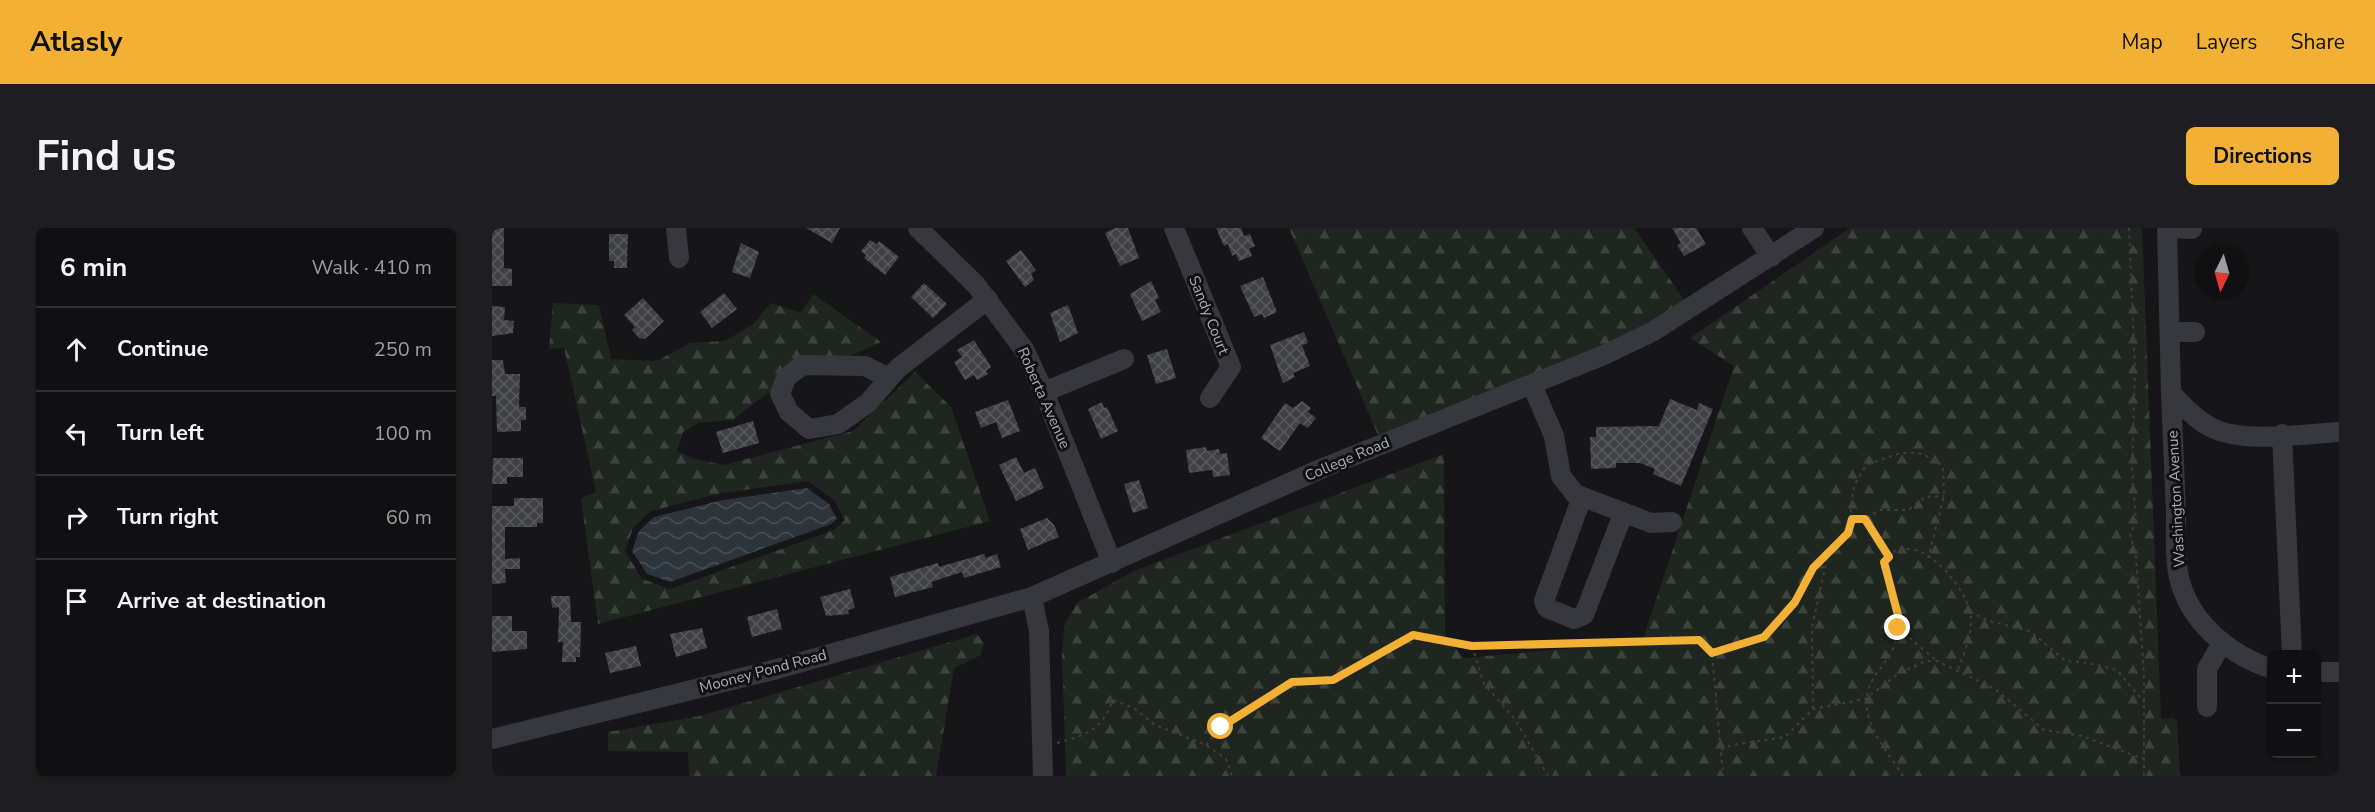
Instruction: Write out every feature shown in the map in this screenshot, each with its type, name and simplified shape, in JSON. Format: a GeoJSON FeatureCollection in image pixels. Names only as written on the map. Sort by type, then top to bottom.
{"type":"FeatureCollection","features":[{"type":"Feature","properties":{"kind":"street"},"geometry":{"type":"LineString","coordinates":[[676,228],[679,258]]}},
{"type":"Feature","properties":{"kind":"street","name":"Roberta Avenue"},"geometry":{"type":"LineString","coordinates":[[918,228],[976,285],[1025,351],[1044,392],[1112,563]]}},
{"type":"Feature","properties":{"kind":"street","name":"Sandy Court"},"geometry":{"type":"LineString","coordinates":[[1174,228],[1230,367],[1210,398]]}},
{"type":"Feature","properties":{"kind":"street"},"geometry":{"type":"LineString","coordinates":[[1752,228],[1772,257]]}},
{"type":"Feature","properties":{"kind":"street","name":"College Road"},"geometry":{"type":"LineString","coordinates":[[1032,597],[1323,468],[1532,385],[1652,332],[1814,228]]}},
{"type":"Feature","properties":{"kind":"street"},"geometry":{"type":"LineString","coordinates":[[2167,228],[2192,229]]}},
{"type":"Feature","properties":{"kind":"street","name":"Washington Avenue"},"geometry":{"type":"LineString","coordinates":[[2167,228],[2177,556],[2181,585],[2206,627],[2222,643],[2238,654],[2267,667]]}},
{"type":"Feature","properties":{"kind":"street"},"geometry":{"type":"LineString","coordinates":[[889,378],[865,366],[802,365],[786,378],[780,394],[789,412],[809,429],[838,424],[868,403],[897,369],[988,299]]}},
{"type":"Feature","properties":{"kind":"street"},"geometry":{"type":"LineString","coordinates":[[2169,332],[2195,332]]}},
{"type":"Feature","properties":{"kind":"street"},"geometry":{"type":"LineString","coordinates":[[1044,392],[1124,360]]}},
{"type":"Feature","properties":{"kind":"street"},"geometry":{"type":"LineString","coordinates":[[1532,385],[1554,436],[1561,476],[1575,494],[1651,523],[1672,522]]}},
{"type":"Feature","properties":{"kind":"street","name":"Washington Avenue"},"geometry":{"type":"LineString","coordinates":[[2171,393],[2193,416],[2212,428],[2240,436],[2339,432]]}},
{"type":"Feature","properties":{"kind":"street"},"geometry":{"type":"LineString","coordinates":[[2282,434],[2292,650]]}},
{"type":"Feature","properties":{"kind":"street"},"geometry":{"type":"LineString","coordinates":[[1582,497],[1544,601],[1547,608],[1556,612],[1574,619],[1584,615],[1623,513]]}},
{"type":"Feature","properties":{"kind":"street"},"geometry":{"type":"LineString","coordinates":[[1032,597],[1039,631],[1043,776]]}},
{"type":"Feature","properties":{"kind":"street","name":"Mooney Pond Road"},"geometry":{"type":"LineString","coordinates":[[492,739],[773,670],[1032,597]]}},
{"type":"Feature","properties":{"kind":"street"},"geometry":{"type":"LineString","coordinates":[[2207,707],[2207,669],[2222,643]]}},
{"type":"Feature","properties":{"kind":"street"},"geometry":{"type":"LineString","coordinates":[[2321,672],[2339,672]]}},
{"type":"Feature","properties":{"kind":"path"},"geometry":{"type":"LineString","coordinates":[[2130,228],[2135,370],[2132,467],[2136,522],[2130,534],[2136,557],[2144,702],[2144,776]]}},
{"type":"Feature","properties":{"kind":"path"},"geometry":{"type":"LineString","coordinates":[[1712,653],[1764,637],[1795,602],[1813,568],[1848,533],[1852,519],[1854,486],[1866,465],[1902,453],[1925,453],[1943,466],[1944,496],[1928,558]]}},
{"type":"Feature","properties":{"kind":"path"},"geometry":{"type":"LineString","coordinates":[[1852,519],[1865,519],[1880,510],[1908,510],[1925,497],[1944,496]]}},
{"type":"Feature","properties":{"kind":"path"},"geometry":{"type":"LineString","coordinates":[[1865,519],[1889,557]]}},
{"type":"Feature","properties":{"kind":"path"},"geometry":{"type":"LineString","coordinates":[[1904,776],[1870,725],[1865,699],[1872,679],[1894,652],[1899,619],[1884,562],[1898,548],[1921,552],[1948,573],[1968,603],[1971,621],[1965,651],[1958,670]]}},
{"type":"Feature","properties":{"kind":"path"},"geometry":{"type":"LineString","coordinates":[[1813,709],[1812,627],[1828,554]]}},
{"type":"Feature","properties":{"kind":"path"},"geometry":{"type":"LineString","coordinates":[[1969,612],[1989,621],[2030,631],[2066,661],[2089,663],[2117,670],[2144,702]]}},
{"type":"Feature","properties":{"kind":"path"},"geometry":{"type":"LineString","coordinates":[[1898,628],[1937,661],[1995,689],[2044,730],[2082,736],[2144,759]]}},
{"type":"Feature","properties":{"kind":"path"},"geometry":{"type":"LineString","coordinates":[[1206,745],[1221,727],[1292,682],[1333,680],[1413,635],[1472,646],[1699,640],[1712,653],[1723,776]]}},
{"type":"Feature","properties":{"kind":"path"},"geometry":{"type":"LineString","coordinates":[[1472,646],[1484,684],[1515,719],[1548,776]]}},
{"type":"Feature","properties":{"kind":"path"},"geometry":{"type":"LineString","coordinates":[[1721,750],[1731,745],[1785,737],[1813,709],[1865,699],[1898,674],[1926,661],[1937,661]]}},
{"type":"Feature","properties":{"kind":"path"},"geometry":{"type":"LineString","coordinates":[[1042,747],[1087,734],[1107,716],[1113,700],[1134,708],[1155,725],[1206,745],[1226,759],[1232,776]]}},
{"type":"Feature","properties":{"kind":"green space"},"geometry":{"type":"Polygon","coordinates":[[[1289,228],[1634,228],[1685,301],[1630,334],[1551,368],[1378,435],[1289,228]]]}},
{"type":"Feature","properties":{"kind":"green space"},"geometry":{"type":"Polygon","coordinates":[[[1850,228],[2142,228],[2161,719],[2173,718],[2177,721],[2180,776],[1066,776],[1062,652],[1065,624],[1077,603],[1134,571],[1444,454],[1445,635],[1464,658],[1642,642],[1734,366],[1690,338],[1850,228]]]}},
{"type":"Feature","properties":{"kind":"green space"},"geometry":{"type":"Polygon","coordinates":[[[813,294],[881,342],[766,394],[733,420],[698,423],[683,432],[677,451],[694,459],[724,465],[853,431],[915,372],[951,407],[990,521],[598,624],[581,498],[596,492],[564,348],[549,349],[553,303],[599,305],[611,359],[657,361],[690,343],[725,341],[753,324],[771,303],[801,313],[813,294]],[[808,481],[722,493],[651,511],[633,528],[625,551],[642,579],[670,589],[834,530],[845,520],[834,500],[808,481]]]}},
{"type":"Feature","properties":{"kind":"green space"},"geometry":{"type":"Polygon","coordinates":[[[977,634],[984,643],[981,655],[954,668],[936,776],[689,776],[688,752],[608,751],[608,732],[700,716],[977,634]]]}},
{"type":"Feature","properties":{"kind":"water"},"geometry":{"type":"Polygon","coordinates":[[[807,488],[829,504],[837,519],[831,524],[670,582],[647,574],[632,551],[639,531],[654,517],[723,500],[807,488]]]}},
{"type":"Feature","properties":{"kind":"building"},"geometry":{"type":"Polygon","coordinates":[[[492,228],[504,228],[504,268],[512,269],[512,286],[492,286],[492,228]]]}},
{"type":"Feature","properties":{"kind":"building"},"geometry":{"type":"Polygon","coordinates":[[[806,228],[840,228],[832,243],[806,228]]]}},
{"type":"Feature","properties":{"kind":"building"},"geometry":{"type":"Polygon","coordinates":[[[1115,228],[1128,228],[1139,258],[1120,266],[1105,233],[1115,228]]]}},
{"type":"Feature","properties":{"kind":"building"},"geometry":{"type":"Polygon","coordinates":[[[1216,228],[1241,228],[1244,236],[1250,234],[1255,246],[1249,249],[1252,256],[1239,261],[1236,254],[1232,256],[1228,244],[1224,246],[1216,228]]]}},
{"type":"Feature","properties":{"kind":"building"},"geometry":{"type":"Polygon","coordinates":[[[1672,228],[1696,228],[1706,244],[1684,256],[1677,245],[1681,243],[1672,228]]]}},
{"type":"Feature","properties":{"kind":"building"},"geometry":{"type":"Polygon","coordinates":[[[609,234],[628,234],[627,268],[614,268],[614,261],[609,261],[609,234]]]}},
{"type":"Feature","properties":{"kind":"building"},"geometry":{"type":"Polygon","coordinates":[[[870,240],[877,244],[879,241],[899,257],[885,275],[864,258],[866,255],[861,251],[870,240]]]}},
{"type":"Feature","properties":{"kind":"building"},"geometry":{"type":"Polygon","coordinates":[[[741,243],[759,252],[750,278],[732,272],[741,243]]]}},
{"type":"Feature","properties":{"kind":"building"},"geometry":{"type":"Polygon","coordinates":[[[1021,250],[1036,270],[1031,274],[1034,280],[1025,287],[1006,261],[1021,250]]]}},
{"type":"Feature","properties":{"kind":"building"},"geometry":{"type":"Polygon","coordinates":[[[1263,277],[1277,312],[1264,318],[1262,314],[1254,317],[1240,286],[1263,277]]]}},
{"type":"Feature","properties":{"kind":"building"},"geometry":{"type":"Polygon","coordinates":[[[1151,281],[1159,298],[1155,300],[1161,312],[1142,321],[1130,294],[1151,281]]]}},
{"type":"Feature","properties":{"kind":"building"},"geometry":{"type":"Polygon","coordinates":[[[924,283],[947,304],[933,318],[911,297],[924,283]]]}},
{"type":"Feature","properties":{"kind":"building"},"geometry":{"type":"Polygon","coordinates":[[[724,293],[737,309],[712,328],[700,312],[724,293]]]}},
{"type":"Feature","properties":{"kind":"building"},"geometry":{"type":"Polygon","coordinates":[[[643,298],[664,321],[645,339],[639,338],[632,330],[635,327],[624,315],[643,298]]]}},
{"type":"Feature","properties":{"kind":"building"},"geometry":{"type":"Polygon","coordinates":[[[1068,305],[1078,333],[1060,342],[1050,313],[1068,305]]]}},
{"type":"Feature","properties":{"kind":"building"},"geometry":{"type":"Polygon","coordinates":[[[492,306],[505,307],[504,320],[514,321],[513,333],[492,336],[492,306]]]}},
{"type":"Feature","properties":{"kind":"building"},"geometry":{"type":"Polygon","coordinates":[[[1304,332],[1308,343],[1302,345],[1310,366],[1293,373],[1295,377],[1283,383],[1270,345],[1304,332]]]}},
{"type":"Feature","properties":{"kind":"building"},"geometry":{"type":"Polygon","coordinates":[[[974,340],[991,367],[986,371],[988,374],[977,380],[974,375],[965,380],[954,362],[962,357],[957,350],[974,340]]]}},
{"type":"Feature","properties":{"kind":"building"},"geometry":{"type":"Polygon","coordinates":[[[1167,349],[1176,378],[1156,384],[1147,355],[1167,349]]]}},
{"type":"Feature","properties":{"kind":"building"},"geometry":{"type":"Polygon","coordinates":[[[492,360],[503,360],[505,374],[520,374],[519,407],[526,407],[526,420],[521,420],[521,431],[497,432],[496,396],[492,396],[492,360]]]}},
{"type":"Feature","properties":{"kind":"building"},"geometry":{"type":"Polygon","coordinates":[[[1670,399],[1697,410],[1699,403],[1713,409],[1681,486],[1653,474],[1655,469],[1640,463],[1616,463],[1616,468],[1591,469],[1590,437],[1596,437],[1596,427],[1659,426],[1670,399]]]}},
{"type":"Feature","properties":{"kind":"building"},"geometry":{"type":"Polygon","coordinates":[[[1008,400],[1020,431],[1002,438],[996,422],[981,428],[975,412],[1008,400]]]}},
{"type":"Feature","properties":{"kind":"building"},"geometry":{"type":"Polygon","coordinates":[[[1302,401],[1311,408],[1308,412],[1316,418],[1308,428],[1300,423],[1280,451],[1261,438],[1285,403],[1293,408],[1302,401]]]}},
{"type":"Feature","properties":{"kind":"building"},"geometry":{"type":"Polygon","coordinates":[[[1102,402],[1104,408],[1107,407],[1118,431],[1101,439],[1088,409],[1102,402]]]}},
{"type":"Feature","properties":{"kind":"building"},"geometry":{"type":"Polygon","coordinates":[[[753,421],[759,443],[723,453],[716,432],[753,421]]]}},
{"type":"Feature","properties":{"kind":"building"},"geometry":{"type":"Polygon","coordinates":[[[1206,447],[1207,451],[1219,449],[1220,454],[1227,453],[1230,475],[1213,477],[1212,470],[1189,473],[1186,450],[1206,447]]]}},
{"type":"Feature","properties":{"kind":"building"},"geometry":{"type":"Polygon","coordinates":[[[1016,457],[1024,473],[1035,468],[1044,488],[1016,501],[999,465],[1016,457]]]}},
{"type":"Feature","properties":{"kind":"building"},"geometry":{"type":"Polygon","coordinates":[[[493,458],[523,458],[523,477],[507,477],[507,484],[492,484],[493,458]]]}},
{"type":"Feature","properties":{"kind":"building"},"geometry":{"type":"Polygon","coordinates":[[[1139,480],[1148,508],[1133,513],[1124,484],[1139,480]]]}},
{"type":"Feature","properties":{"kind":"building"},"geometry":{"type":"Polygon","coordinates":[[[514,498],[543,498],[543,523],[537,523],[537,527],[505,527],[505,559],[520,558],[520,569],[505,569],[506,583],[492,584],[492,506],[514,506],[514,498]]]}},
{"type":"Feature","properties":{"kind":"building"},"geometry":{"type":"Polygon","coordinates":[[[1047,518],[1054,525],[1059,537],[1028,550],[1020,529],[1047,518]]]}},
{"type":"Feature","properties":{"kind":"building"},"geometry":{"type":"Polygon","coordinates":[[[984,554],[986,558],[997,554],[1001,567],[964,578],[962,572],[931,582],[933,587],[895,597],[890,577],[938,563],[939,567],[984,554]]]}},
{"type":"Feature","properties":{"kind":"building"},"geometry":{"type":"Polygon","coordinates":[[[850,589],[855,608],[848,610],[849,614],[826,616],[820,597],[850,589]]]}},
{"type":"Feature","properties":{"kind":"building"},"geometry":{"type":"Polygon","coordinates":[[[551,596],[570,596],[571,622],[581,622],[580,657],[576,657],[576,662],[562,662],[563,642],[558,642],[559,607],[552,608],[551,596]]]}},
{"type":"Feature","properties":{"kind":"building"},"geometry":{"type":"Polygon","coordinates":[[[777,609],[782,629],[752,637],[747,617],[777,609]]]}},
{"type":"Feature","properties":{"kind":"building"},"geometry":{"type":"Polygon","coordinates":[[[492,616],[512,616],[512,631],[527,631],[527,649],[492,652],[492,616]]]}},
{"type":"Feature","properties":{"kind":"building"},"geometry":{"type":"Polygon","coordinates":[[[702,628],[707,648],[676,657],[670,634],[702,628]]]}},
{"type":"Feature","properties":{"kind":"building"},"geometry":{"type":"Polygon","coordinates":[[[636,646],[641,666],[610,673],[605,653],[636,646]]]}},
{"type":"Feature","properties":{"kind":"route"},"geometry":{"type":"LineString","coordinates":[[1221,727],[1292,682],[1333,680],[1413,635],[1472,646],[1699,640],[1712,653],[1764,637],[1795,602],[1813,568],[1848,533],[1852,519],[1865,519],[1889,557],[1884,562],[1899,619],[1898,628]]}}]}
